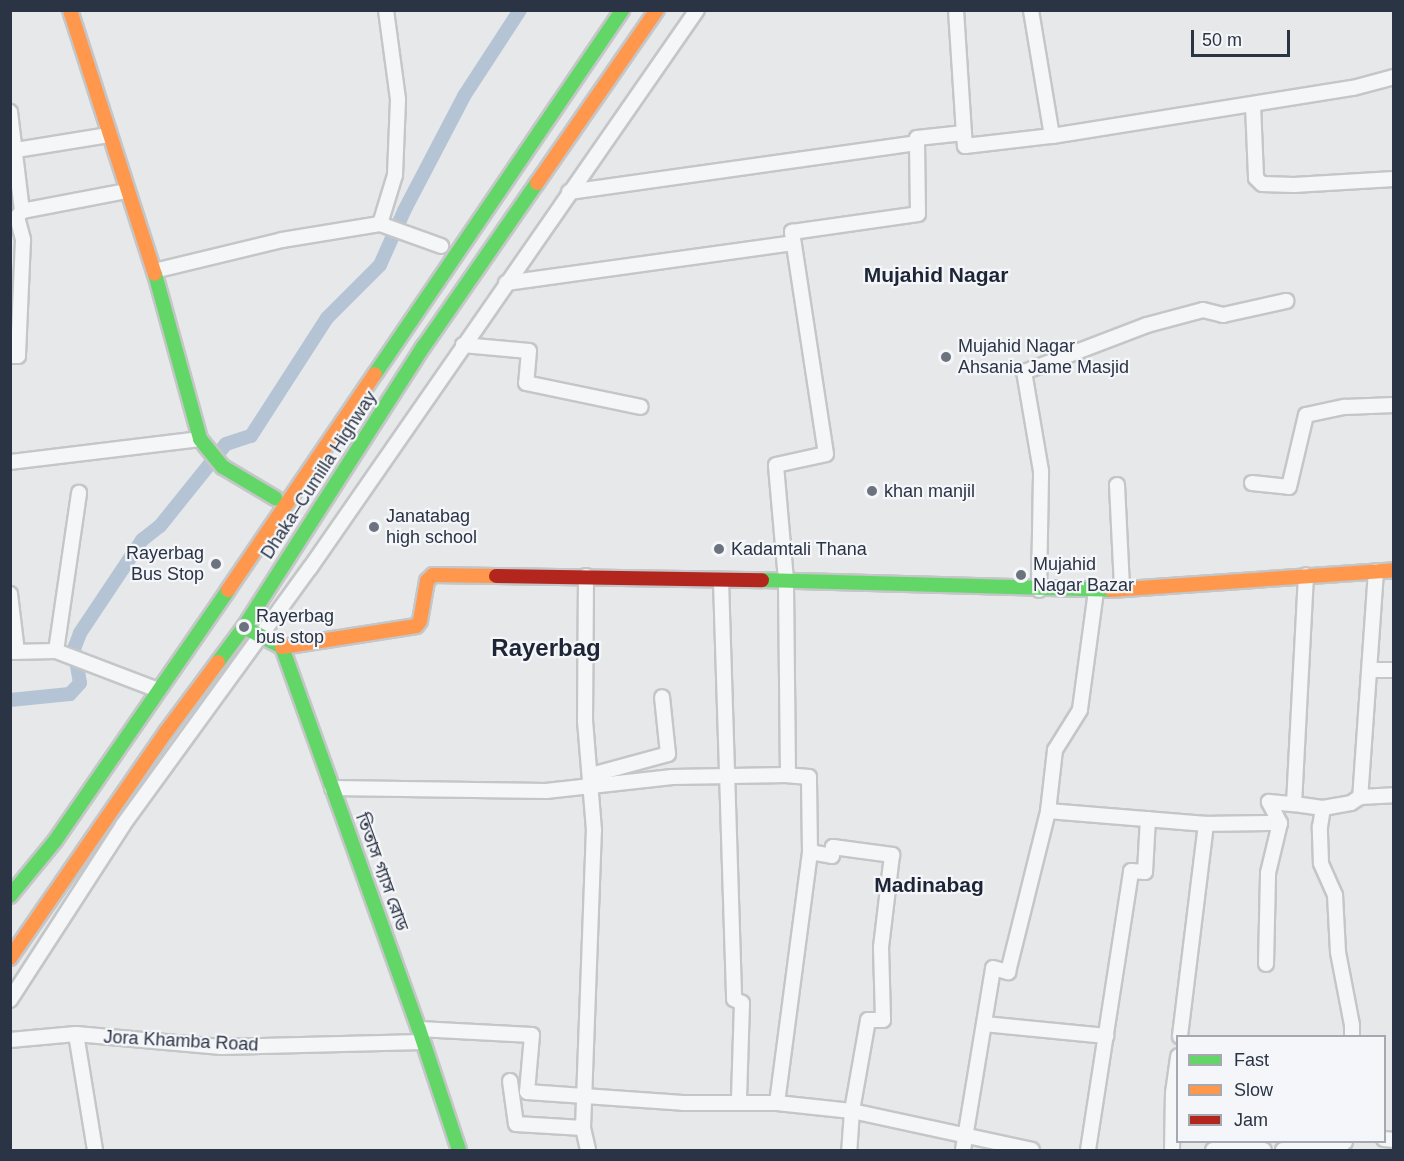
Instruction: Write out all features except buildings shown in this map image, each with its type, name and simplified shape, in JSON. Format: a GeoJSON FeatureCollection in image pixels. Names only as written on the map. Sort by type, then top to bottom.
{"type":"FeatureCollection","features":[{"type":"Feature","properties":{"kind":"main road"},"geometry":{"type":"LineString","coordinates":[[70,10],[154,271],[201,440],[223,467],[275,498]]}},
{"type":"Feature","properties":{"kind":"main road","name":"Dhaka–Cumilla Highway"},"geometry":{"type":"LineString","coordinates":[[10,896],[55,841],[158,690],[200,633],[622,10]]}},
{"type":"Feature","properties":{"kind":"main road","name":"Dhaka–Cumilla Highway"},"geometry":{"type":"LineString","coordinates":[[10,958],[166,732],[244,627],[424,346],[657,10]]}},
{"type":"Feature","properties":{"kind":"main road"},"geometry":{"type":"LineString","coordinates":[[158,690],[202,609],[336,406]]}},
{"type":"Feature","properties":{"kind":"main road"},"geometry":{"type":"LineString","coordinates":[[244,627],[282,647],[416,626],[420,621],[428,581],[433,574],[722,581],[786,580],[1096,591],[1394,570]]}},
{"type":"Feature","properties":{"kind":"main road","name":"তিতাস গ্যাস রোড"},"geometry":{"type":"LineString","coordinates":[[282,647],[421,1036],[459,1150]]}},
{"type":"Feature","properties":{"kind":"street"},"geometry":{"type":"LineString","coordinates":[[380,224],[395,175],[397,110],[386,10]]}},
{"type":"Feature","properties":{"kind":"street"},"geometry":{"type":"LineString","coordinates":[[10,1000],[123,825],[260,637],[697,10]]}},
{"type":"Feature","properties":{"kind":"street"},"geometry":{"type":"LineString","coordinates":[[956,10],[965,146],[1052,136],[1253,105],[1353,88],[1394,77]]}},
{"type":"Feature","properties":{"kind":"street"},"geometry":{"type":"LineString","coordinates":[[1031,10],[1052,136]]}},
{"type":"Feature","properties":{"kind":"street"},"geometry":{"type":"LineString","coordinates":[[1253,105],[1256,178],[1262,184],[1294,185],[1394,179]]}},
{"type":"Feature","properties":{"kind":"street"},"geometry":{"type":"LineString","coordinates":[[10,112],[22,211]]}},
{"type":"Feature","properties":{"kind":"street"},"geometry":{"type":"LineString","coordinates":[[788,775],[786,580],[776,465],[826,454],[792,232],[918,214],[917,138],[964,133]]}},
{"type":"Feature","properties":{"kind":"street"},"geometry":{"type":"LineString","coordinates":[[13,151],[109,135]]}},
{"type":"Feature","properties":{"kind":"street"},"geometry":{"type":"LineString","coordinates":[[569,192],[917,143]]}},
{"type":"Feature","properties":{"kind":"street"},"geometry":{"type":"LineString","coordinates":[[10,356],[18,356],[23,240],[17,217],[22,211],[128,191]]}},
{"type":"Feature","properties":{"kind":"street"},"geometry":{"type":"LineString","coordinates":[[154,271],[282,240],[380,224],[441,246]]}},
{"type":"Feature","properties":{"kind":"street"},"geometry":{"type":"LineString","coordinates":[[506,283],[793,243]]}},
{"type":"Feature","properties":{"kind":"street"},"geometry":{"type":"LineString","coordinates":[[1039,590],[1041,471],[1024,372],[1147,324],[1203,310],[1223,315],[1287,302]]}},
{"type":"Feature","properties":{"kind":"street"},"geometry":{"type":"LineString","coordinates":[[463,345],[529,351],[526,382],[640,406]]}},
{"type":"Feature","properties":{"kind":"street"},"geometry":{"type":"LineString","coordinates":[[1252,483],[1289,487],[1306,415],[1345,407],[1394,405]]}},
{"type":"Feature","properties":{"kind":"street"},"geometry":{"type":"LineString","coordinates":[[10,462],[201,440]]}},
{"type":"Feature","properties":{"kind":"street"},"geometry":{"type":"LineString","coordinates":[[1117,484],[1122,588]]}},
{"type":"Feature","properties":{"kind":"street"},"geometry":{"type":"LineString","coordinates":[[56,651],[79,493]]}},
{"type":"Feature","properties":{"kind":"street"},"geometry":{"type":"LineString","coordinates":[[1360,796],[1371,670],[1376,571]]}},
{"type":"Feature","properties":{"kind":"street"},"geometry":{"type":"LineString","coordinates":[[1294,804],[1306,575]]}},
{"type":"Feature","properties":{"kind":"street"},"geometry":{"type":"LineString","coordinates":[[586,576],[585,721],[592,780],[594,830],[583,1095],[583,1128],[588,1150]]}},
{"type":"Feature","properties":{"kind":"street"},"geometry":{"type":"LineString","coordinates":[[722,581],[734,999],[742,1003],[739,1101]]}},
{"type":"Feature","properties":{"kind":"street"},"geometry":{"type":"LineString","coordinates":[[964,1144],[993,968],[1008,972],[1048,811],[1056,750],[1080,710],[1096,591]]}},
{"type":"Feature","properties":{"kind":"street"},"geometry":{"type":"LineString","coordinates":[[10,594],[14,652],[56,651],[158,690]]}},
{"type":"Feature","properties":{"kind":"street"},"geometry":{"type":"LineString","coordinates":[[1371,670],[1394,669]]}},
{"type":"Feature","properties":{"kind":"street"},"geometry":{"type":"LineString","coordinates":[[332,788],[546,791],[592,780],[668,754],[662,720],[662,697]]}},
{"type":"Feature","properties":{"kind":"street"},"geometry":{"type":"LineString","coordinates":[[592,780],[788,775],[808,777],[810,852],[777,1103]]}},
{"type":"Feature","properties":{"kind":"street"},"geometry":{"type":"LineString","coordinates":[[1266,964],[1268,873],[1280,824],[1269,802],[1323,808],[1352,803],[1360,796],[1394,795]]}},
{"type":"Feature","properties":{"kind":"street"},"geometry":{"type":"LineString","coordinates":[[1323,808],[1320,827],[1321,863],[1335,895],[1338,952],[1352,1035]]}},
{"type":"Feature","properties":{"kind":"street"},"geometry":{"type":"LineString","coordinates":[[1048,811],[1206,824],[1280,824]]}},
{"type":"Feature","properties":{"kind":"street"},"geometry":{"type":"LineString","coordinates":[[1088,1150],[1131,871],[1145,872],[1148,819]]}},
{"type":"Feature","properties":{"kind":"street"},"geometry":{"type":"LineString","coordinates":[[1180,1035],[1206,824]]}},
{"type":"Feature","properties":{"kind":"street"},"geometry":{"type":"LineString","coordinates":[[810,852],[832,856],[833,847],[892,855],[881,947],[882,1020],[868,1020],[852,1111],[849,1150]]}},
{"type":"Feature","properties":{"kind":"street"},"geometry":{"type":"LineString","coordinates":[[984,1024],[1106,1036]]}},
{"type":"Feature","properties":{"kind":"street"},"geometry":{"type":"LineString","coordinates":[[76,1035],[95,1150]]}},
{"type":"Feature","properties":{"kind":"street","name":"Jora Khamba Road"},"geometry":{"type":"LineString","coordinates":[[10,1040],[76,1035],[221,1047],[421,1036],[532,1035],[527,1092],[583,1095]]}},
{"type":"Feature","properties":{"kind":"street"},"geometry":{"type":"LineString","coordinates":[[1172,1150],[1173,1093],[1176,1071]]}},
{"type":"Feature","properties":{"kind":"street"},"geometry":{"type":"LineString","coordinates":[[510,1081],[516,1124],[583,1128]]}},
{"type":"Feature","properties":{"kind":"street"},"geometry":{"type":"LineString","coordinates":[[583,1095],[683,1102],[777,1103],[852,1111],[964,1144],[1032,1150]]}},
{"type":"Feature","properties":{"kind":"street"},"geometry":{"type":"LineString","coordinates":[[1283,1150],[1339,1144]]}},
{"type":"Feature","properties":{"kind":"street"},"geometry":{"type":"LineString","coordinates":[[1212,1150],[1235,1146],[1264,1150]]}},
{"type":"Feature","properties":{"kind":"waterway"},"geometry":{"type":"LineString","coordinates":[[10,700],[70,694],[80,683],[74,649],[80,633],[142,540],[160,526],[226,444],[251,436],[327,318],[380,265],[404,211],[464,96],[520,10]]}},
{"type":"Feature","properties":{"kind":"traffic: fast"},"geometry":{"type":"LineString","coordinates":[[375,374],[622,10]]}},
{"type":"Feature","properties":{"kind":"traffic: fast"},"geometry":{"type":"LineString","coordinates":[[218,662],[244,627],[424,346],[537,183]]}},
{"type":"Feature","properties":{"kind":"traffic: fast"},"geometry":{"type":"LineString","coordinates":[[155,274],[200,439],[223,467],[275,498]]}},
{"type":"Feature","properties":{"kind":"traffic: fast"},"geometry":{"type":"LineString","coordinates":[[762,580],[1111,590]]}},
{"type":"Feature","properties":{"kind":"traffic: fast"},"geometry":{"type":"LineString","coordinates":[[10,896],[55,841],[228,590]]}},
{"type":"Feature","properties":{"kind":"traffic: fast"},"geometry":{"type":"LineString","coordinates":[[244,627],[282,647],[419,1029],[459,1150]]}},
{"type":"Feature","properties":{"kind":"traffic: slow"},"geometry":{"type":"LineString","coordinates":[[70,10],[155,274]]}},
{"type":"Feature","properties":{"kind":"traffic: slow"},"geometry":{"type":"LineString","coordinates":[[537,183],[657,10]]}},
{"type":"Feature","properties":{"kind":"traffic: slow"},"geometry":{"type":"LineString","coordinates":[[228,590],[375,374]]}},
{"type":"Feature","properties":{"kind":"traffic: slow"},"geometry":{"type":"LineString","coordinates":[[1111,590],[1394,570]]}},
{"type":"Feature","properties":{"kind":"traffic: slow"},"geometry":{"type":"LineString","coordinates":[[282,647],[416,626],[420,621],[427,581],[433,575],[496,576]]}},
{"type":"Feature","properties":{"kind":"traffic: slow"},"geometry":{"type":"LineString","coordinates":[[10,958],[166,732],[218,662]]}},
{"type":"Feature","properties":{"kind":"traffic: jam"},"geometry":{"type":"LineString","coordinates":[[496,576],[762,580]]}},
{"type":"Feature","properties":{"kind":"place","name":"Mujahid Nagar Ahsania Jame Masjid"},"geometry":{"type":"Point","coordinates":[946,357]}},
{"type":"Feature","properties":{"kind":"place","name":"khan manjil"},"geometry":{"type":"Point","coordinates":[872,491]}},
{"type":"Feature","properties":{"kind":"place","name":"Janatabag high school"},"geometry":{"type":"Point","coordinates":[374,527]}},
{"type":"Feature","properties":{"kind":"place","name":"Kadamtali Thana"},"geometry":{"type":"Point","coordinates":[719,549]}},
{"type":"Feature","properties":{"kind":"place","name":"Rayerbag Bus Stop"},"geometry":{"type":"Point","coordinates":[216,564]}},
{"type":"Feature","properties":{"kind":"place","name":"Mujahid Nagar Bazar"},"geometry":{"type":"Point","coordinates":[1021,575]}},
{"type":"Feature","properties":{"kind":"place","name":"Rayerbag bus stop"},"geometry":{"type":"Point","coordinates":[244,627]}},
{"type":"Feature","properties":{"kind":"district","name":"Mujahid Nagar"},"geometry":{"type":"Point","coordinates":[936,275]}},
{"type":"Feature","properties":{"kind":"district","name":"Rayerbag"},"geometry":{"type":"Point","coordinates":[546,648]}},
{"type":"Feature","properties":{"kind":"district","name":"Madinabag"},"geometry":{"type":"Point","coordinates":[929,885]}}]}
